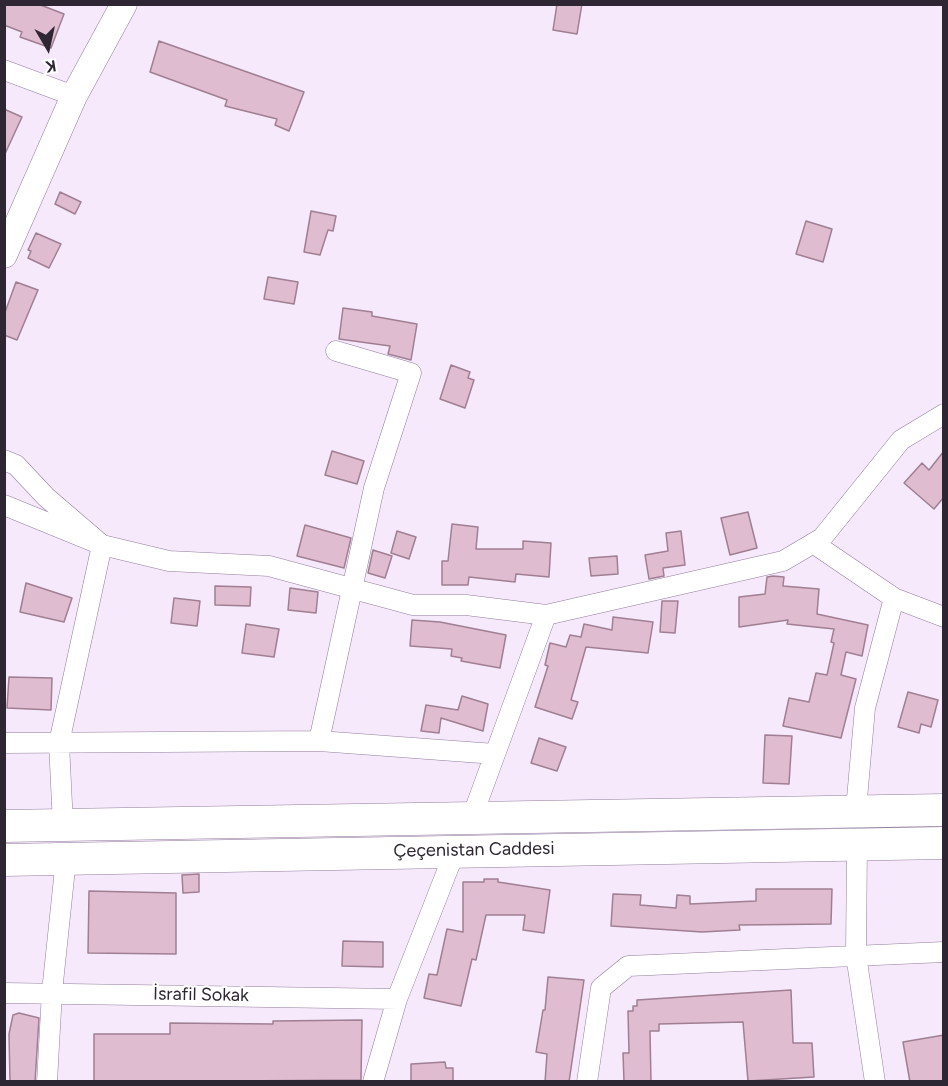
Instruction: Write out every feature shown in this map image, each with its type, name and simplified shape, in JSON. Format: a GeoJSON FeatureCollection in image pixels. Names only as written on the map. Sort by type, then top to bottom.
{"type":"FeatureCollection","features":[{"type":"Feature","properties":{"kind":"main road","name":"Çeçenistan Caddesi"},"geometry":{"type":"LineString","coordinates":[[4,826],[944,810]]}},
{"type":"Feature","properties":{"kind":"main road","name":"Çeçenistan Caddesi"},"geometry":{"type":"LineString","coordinates":[[4,860],[944,843]]}},
{"type":"Feature","properties":{"kind":"street"},"geometry":{"type":"LineString","coordinates":[[4,255],[74,96],[124,4]]}},
{"type":"Feature","properties":{"kind":"street"},"geometry":{"type":"LineString","coordinates":[[4,69],[74,96]]}},
{"type":"Feature","properties":{"kind":"street"},"geometry":{"type":"LineString","coordinates":[[320,741],[374,488],[411,373],[336,351]]}},
{"type":"Feature","properties":{"kind":"street"},"geometry":{"type":"LineString","coordinates":[[4,505],[102,545],[169,561],[269,566],[413,605],[466,605],[546,615],[783,561],[822,538],[901,440],[944,414]]}},
{"type":"Feature","properties":{"kind":"street"},"geometry":{"type":"LineString","coordinates":[[4,460],[16,465],[46,497],[102,545]]}},
{"type":"Feature","properties":{"kind":"street"},"geometry":{"type":"LineString","coordinates":[[813,543],[894,598],[944,617]]}},
{"type":"Feature","properties":{"kind":"street"},"geometry":{"type":"LineString","coordinates":[[63,825],[59,743],[102,545]]}},
{"type":"Feature","properties":{"kind":"street"},"geometry":{"type":"LineString","coordinates":[[856,810],[865,708],[894,598]]}},
{"type":"Feature","properties":{"kind":"street"},"geometry":{"type":"LineString","coordinates":[[472,817],[546,615]]}},
{"type":"Feature","properties":{"kind":"street"},"geometry":{"type":"LineString","coordinates":[[4,742],[320,741],[495,754]]}},
{"type":"Feature","properties":{"kind":"street"},"geometry":{"type":"LineString","coordinates":[[857,843],[856,955],[875,1082]]}},
{"type":"Feature","properties":{"kind":"street"},"geometry":{"type":"LineString","coordinates":[[373,1082],[397,999],[455,851]]}},
{"type":"Feature","properties":{"kind":"street"},"geometry":{"type":"LineString","coordinates":[[47,1082],[52,992],[66,860]]}},
{"type":"Feature","properties":{"kind":"street"},"geometry":{"type":"LineString","coordinates":[[587,1082],[601,988],[628,966],[944,952]]}},
{"type":"Feature","properties":{"kind":"street","name":"İsrafil Sokak"},"geometry":{"type":"LineString","coordinates":[[4,993],[397,999]]}},
{"type":"Feature","properties":{"kind":"building"},"geometry":{"type":"Polygon","coordinates":[[[4,4],[38,4],[64,14],[51,48],[20,37],[22,32],[4,25],[4,4]]]}},
{"type":"Feature","properties":{"kind":"building"},"geometry":{"type":"Polygon","coordinates":[[[557,4],[582,4],[577,34],[553,30],[557,4]]]}},
{"type":"Feature","properties":{"kind":"building"},"geometry":{"type":"Polygon","coordinates":[[[159,41],[304,92],[289,131],[275,125],[277,119],[225,106],[227,100],[150,72],[159,41]]]}},
{"type":"Feature","properties":{"kind":"building"},"geometry":{"type":"Polygon","coordinates":[[[4,109],[22,117],[4,156],[4,109]]]}},
{"type":"Feature","properties":{"kind":"building"},"geometry":{"type":"Polygon","coordinates":[[[60,192],[81,202],[75,214],[55,204],[60,192]]]}},
{"type":"Feature","properties":{"kind":"building"},"geometry":{"type":"Polygon","coordinates":[[[311,211],[336,216],[333,231],[328,230],[320,255],[304,252],[311,211]]]}},
{"type":"Feature","properties":{"kind":"building"},"geometry":{"type":"Polygon","coordinates":[[[806,221],[832,229],[823,262],[796,254],[806,221]]]}},
{"type":"Feature","properties":{"kind":"building"},"geometry":{"type":"Polygon","coordinates":[[[36,233],[61,244],[49,268],[28,258],[31,251],[28,250],[36,233]]]}},
{"type":"Feature","properties":{"kind":"building"},"geometry":{"type":"Polygon","coordinates":[[[268,277],[298,282],[294,304],[264,299],[268,277]]]}},
{"type":"Feature","properties":{"kind":"building"},"geometry":{"type":"Polygon","coordinates":[[[16,282],[38,290],[17,340],[4,335],[4,315],[16,282]]]}},
{"type":"Feature","properties":{"kind":"building"},"geometry":{"type":"Polygon","coordinates":[[[343,308],[372,312],[372,316],[417,324],[411,360],[388,354],[390,346],[339,339],[343,308]]]}},
{"type":"Feature","properties":{"kind":"building"},"geometry":{"type":"Polygon","coordinates":[[[451,365],[470,372],[468,378],[474,380],[465,408],[440,399],[451,365]]]}},
{"type":"Feature","properties":{"kind":"building"},"geometry":{"type":"Polygon","coordinates":[[[332,451],[364,461],[357,484],[325,475],[332,451]]]}},
{"type":"Feature","properties":{"kind":"building"},"geometry":{"type":"Polygon","coordinates":[[[944,451],[944,497],[934,509],[904,483],[922,463],[929,470],[944,451]]]}},
{"type":"Feature","properties":{"kind":"building"},"geometry":{"type":"Polygon","coordinates":[[[748,512],[757,548],[730,555],[721,518],[748,512]]]}},
{"type":"Feature","properties":{"kind":"building"},"geometry":{"type":"Polygon","coordinates":[[[452,524],[478,527],[476,549],[523,549],[523,541],[551,543],[549,577],[516,574],[515,582],[469,577],[468,585],[442,585],[442,561],[448,561],[452,524]]]}},
{"type":"Feature","properties":{"kind":"building"},"geometry":{"type":"Polygon","coordinates":[[[305,525],[351,538],[344,568],[297,556],[305,525]]]}},
{"type":"Feature","properties":{"kind":"building"},"geometry":{"type":"Polygon","coordinates":[[[397,531],[416,537],[409,559],[391,553],[397,531]]]}},
{"type":"Feature","properties":{"kind":"building"},"geometry":{"type":"Polygon","coordinates":[[[681,531],[685,565],[663,568],[664,576],[649,579],[645,555],[668,551],[666,533],[681,531]]]}},
{"type":"Feature","properties":{"kind":"building"},"geometry":{"type":"Polygon","coordinates":[[[373,550],[392,556],[385,578],[368,573],[373,550]]]}},
{"type":"Feature","properties":{"kind":"building"},"geometry":{"type":"Polygon","coordinates":[[[617,556],[618,574],[591,576],[589,558],[617,556]]]}},
{"type":"Feature","properties":{"kind":"building"},"geometry":{"type":"Polygon","coordinates":[[[767,577],[784,577],[783,586],[819,589],[817,614],[868,625],[862,656],[846,652],[841,675],[856,679],[841,738],[783,726],[789,698],[809,702],[816,673],[827,675],[834,643],[831,642],[834,629],[787,624],[788,620],[739,627],[739,597],[765,594],[767,577]]]}},
{"type":"Feature","properties":{"kind":"building"},"geometry":{"type":"Polygon","coordinates":[[[26,583],[72,598],[64,622],[20,612],[26,583]]]}},
{"type":"Feature","properties":{"kind":"building"},"geometry":{"type":"Polygon","coordinates":[[[215,586],[251,587],[250,606],[215,605],[215,586]]]}},
{"type":"Feature","properties":{"kind":"building"},"geometry":{"type":"Polygon","coordinates":[[[290,588],[318,592],[316,613],[288,610],[290,588]]]}},
{"type":"Feature","properties":{"kind":"building"},"geometry":{"type":"Polygon","coordinates":[[[174,598],[200,601],[197,626],[171,623],[174,598]]]}},
{"type":"Feature","properties":{"kind":"building"},"geometry":{"type":"Polygon","coordinates":[[[662,601],[678,601],[675,633],[660,632],[662,601]]]}},
{"type":"Feature","properties":{"kind":"building"},"geometry":{"type":"Polygon","coordinates":[[[613,617],[653,622],[648,653],[586,647],[571,700],[578,702],[572,719],[535,707],[548,666],[545,665],[550,643],[566,647],[570,635],[581,637],[584,624],[612,630],[613,617]]]}},
{"type":"Feature","properties":{"kind":"building"},"geometry":{"type":"Polygon","coordinates":[[[412,620],[440,622],[506,635],[500,668],[461,661],[462,658],[451,656],[452,649],[410,646],[412,620]]]}},
{"type":"Feature","properties":{"kind":"building"},"geometry":{"type":"Polygon","coordinates":[[[246,624],[279,629],[274,657],[242,653],[246,624]]]}},
{"type":"Feature","properties":{"kind":"building"},"geometry":{"type":"Polygon","coordinates":[[[9,677],[52,678],[51,710],[7,708],[9,677]]]}},
{"type":"Feature","properties":{"kind":"building"},"geometry":{"type":"Polygon","coordinates":[[[908,692],[938,700],[931,727],[921,724],[919,733],[898,727],[908,692]]]}},
{"type":"Feature","properties":{"kind":"building"},"geometry":{"type":"Polygon","coordinates":[[[462,696],[488,704],[483,731],[441,718],[439,733],[421,731],[426,705],[458,710],[462,696]]]}},
{"type":"Feature","properties":{"kind":"building"},"geometry":{"type":"Polygon","coordinates":[[[765,735],[792,736],[789,784],[763,783],[765,735]]]}},
{"type":"Feature","properties":{"kind":"building"},"geometry":{"type":"Polygon","coordinates":[[[539,738],[566,747],[557,771],[531,763],[539,738]]]}},
{"type":"Feature","properties":{"kind":"building"},"geometry":{"type":"Polygon","coordinates":[[[199,874],[199,892],[183,893],[182,875],[199,874]]]}},
{"type":"Feature","properties":{"kind":"building"},"geometry":{"type":"Polygon","coordinates":[[[484,879],[498,879],[498,882],[550,890],[544,933],[523,930],[525,915],[486,915],[476,960],[472,959],[461,1006],[424,998],[429,974],[437,975],[447,929],[463,932],[463,882],[484,882],[484,879]]]}},
{"type":"Feature","properties":{"kind":"building"},"geometry":{"type":"Polygon","coordinates":[[[756,889],[832,889],[831,924],[739,925],[740,930],[702,932],[611,926],[613,894],[641,895],[640,905],[676,908],[677,895],[690,896],[690,904],[756,901],[756,889]]]}},
{"type":"Feature","properties":{"kind":"building"},"geometry":{"type":"Polygon","coordinates":[[[89,891],[176,893],[176,954],[88,953],[89,891]]]}},
{"type":"Feature","properties":{"kind":"building"},"geometry":{"type":"Polygon","coordinates":[[[343,941],[383,942],[383,967],[342,966],[343,941]]]}},
{"type":"Feature","properties":{"kind":"building"},"geometry":{"type":"Polygon","coordinates":[[[548,977],[584,980],[569,1082],[545,1082],[547,1054],[536,1052],[543,1010],[545,1010],[548,977]]]}},
{"type":"Feature","properties":{"kind":"building"},"geometry":{"type":"Polygon","coordinates":[[[791,990],[793,1043],[812,1043],[814,1077],[748,1081],[743,1022],[659,1024],[659,1031],[650,1031],[651,1082],[624,1082],[623,1053],[629,1053],[628,1011],[633,1011],[633,1006],[637,1006],[637,1000],[791,990]]]}},
{"type":"Feature","properties":{"kind":"building"},"geometry":{"type":"Polygon","coordinates":[[[19,1013],[39,1018],[35,1082],[10,1082],[9,1034],[13,1015],[19,1013]]]}},
{"type":"Feature","properties":{"kind":"building"},"geometry":{"type":"Polygon","coordinates":[[[362,1020],[361,1080],[94,1082],[94,1034],[170,1034],[170,1023],[273,1024],[273,1021],[362,1020]]]}},
{"type":"Feature","properties":{"kind":"building"},"geometry":{"type":"Polygon","coordinates":[[[944,1035],[944,1082],[910,1082],[903,1042],[944,1035]]]}},
{"type":"Feature","properties":{"kind":"building"},"geometry":{"type":"Polygon","coordinates":[[[445,1062],[446,1068],[453,1068],[453,1082],[411,1082],[411,1064],[445,1062]]]}}]}
